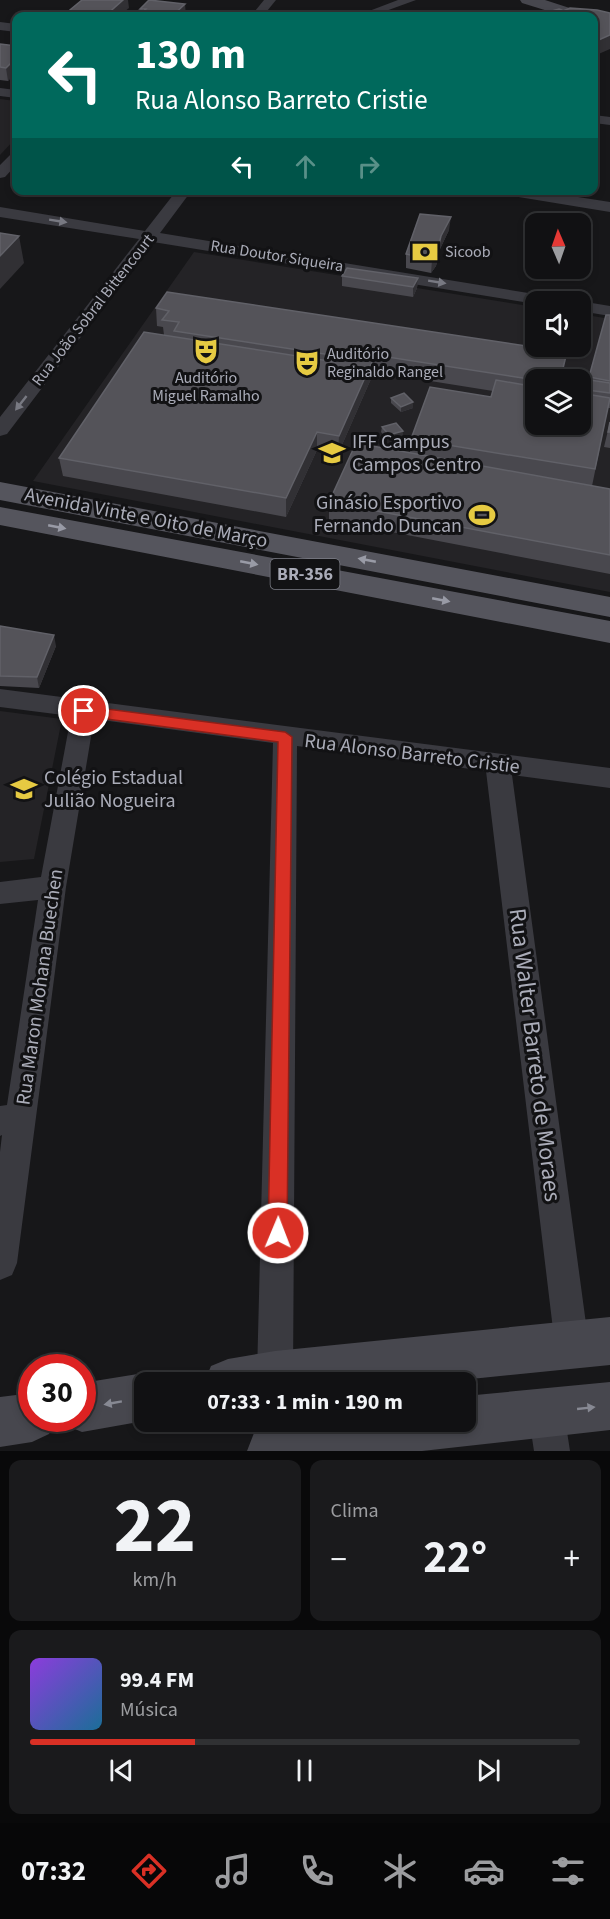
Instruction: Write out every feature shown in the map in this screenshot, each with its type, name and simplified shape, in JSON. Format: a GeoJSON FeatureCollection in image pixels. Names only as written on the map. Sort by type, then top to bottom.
{"type":"FeatureCollection","features":[{"type":"Feature","properties":{"kind":"main road"},"geometry":{"type":"LineString","coordinates":[[528,0],[566,12]]}},
{"type":"Feature","properties":{"kind":"main road","name":"Avenida Vinte e Oito de Março"},"geometry":{"type":"LineString","coordinates":[[0,491],[610,606]]}},
{"type":"Feature","properties":{"kind":"main road","name":"Avenida Vinte e Oito de Março"},"geometry":{"type":"LineString","coordinates":[[0,516],[610,632]]}},
{"type":"Feature","properties":{"kind":"main road"},"geometry":{"type":"LineString","coordinates":[[476,606],[528,608],[610,622]]}},
{"type":"Feature","properties":{"kind":"main road"},"geometry":{"type":"LineString","coordinates":[[305,1372],[591,1343]]}},
{"type":"Feature","properties":{"kind":"main road"},"geometry":{"type":"LineString","coordinates":[[456,1372],[513,1363],[591,1343]]}},
{"type":"Feature","properties":{"kind":"main road"},"geometry":{"type":"LineString","coordinates":[[96,1406],[134,1399]]}},
{"type":"Feature","properties":{"kind":"main road"},"geometry":{"type":"LineString","coordinates":[[476,1422],[549,1431],[610,1406]]}},
{"type":"Feature","properties":{"kind":"main road"},"geometry":{"type":"LineString","coordinates":[[0,1422],[18,1419]]}},
{"type":"Feature","properties":{"kind":"main road"},"geometry":{"type":"LineString","coordinates":[[272,1451],[358,1432]]}},
{"type":"Feature","properties":{"kind":"street"},"geometry":{"type":"LineString","coordinates":[[260,12],[270,0]]}},
{"type":"Feature","properties":{"kind":"street"},"geometry":{"type":"LineString","coordinates":[[375,12],[410,0]]}},
{"type":"Feature","properties":{"kind":"street"},"geometry":{"type":"LineString","coordinates":[[0,174],[12,161]]}},
{"type":"Feature","properties":{"kind":"street","name":"Rua João Sobral Bittencourt"},"geometry":{"type":"LineString","coordinates":[[0,430],[181,195]]}},
{"type":"Feature","properties":{"kind":"street"},"geometry":{"type":"LineString","coordinates":[[533,195],[610,207]]}},
{"type":"Feature","properties":{"kind":"street","name":"Rua Doutor Siqueira"},"geometry":{"type":"LineString","coordinates":[[0,212],[525,297]]}},
{"type":"Feature","properties":{"kind":"street"},"geometry":{"type":"LineString","coordinates":[[591,308],[610,311]]}},
{"type":"Feature","properties":{"kind":"street","name":"Rua Alonso Barreto Cristie"},"geometry":{"type":"LineString","coordinates":[[0,698],[84,711],[610,778]]}},
{"type":"Feature","properties":{"kind":"street","name":"Rua Maron Mohana Buechen"},"geometry":{"type":"LineString","coordinates":[[0,1263],[11,1119],[84,711]]}},
{"type":"Feature","properties":{"kind":"street"},"geometry":{"type":"LineString","coordinates":[[275,1372],[285,737]]}},
{"type":"Feature","properties":{"kind":"street","name":"Rua Walter Barreto de Moraes"},"geometry":{"type":"LineString","coordinates":[[498,765],[591,1343]]}},
{"type":"Feature","properties":{"kind":"street"},"geometry":{"type":"LineString","coordinates":[[0,893],[53,887]]}},
{"type":"Feature","properties":{"kind":"shaded area"},"geometry":{"type":"Polygon","coordinates":[[[0,99],[12,100],[12,142],[0,155],[0,99]]]}},
{"type":"Feature","properties":{"kind":"shaded area","name":"IFF Campus Campos Centro"},"geometry":{"type":"Polygon","coordinates":[[[194,252],[525,305],[525,357],[591,357],[591,316],[610,319],[610,592],[33,481],[194,252]]]}},
{"type":"Feature","properties":{"kind":"shaded area","name":"Colégio Estadual Julião Nogueira"},"geometry":{"type":"Polygon","coordinates":[[[0,711],[62,719],[34,859],[0,862],[0,711]]]}},
{"type":"Feature","properties":{"kind":"building"},"geometry":{"type":"Polygon","coordinates":[[[82,0],[123,0],[110,12],[68,12],[82,0]]]}},
{"type":"Feature","properties":{"kind":"building"},"geometry":{"type":"Polygon","coordinates":[[[149,0],[185,4],[176,12],[143,12],[146,9],[140,9],[149,0]]]}},
{"type":"Feature","properties":{"kind":"building"},"geometry":{"type":"Polygon","coordinates":[[[570,8],[610,13],[610,35],[598,40],[598,12],[560,12],[570,8]]]}},
{"type":"Feature","properties":{"kind":"building"},"geometry":{"type":"Polygon","coordinates":[[[559,9],[564,11],[561,12],[548,12],[559,9]]]}},
{"type":"Feature","properties":{"kind":"building"},"geometry":{"type":"Polygon","coordinates":[[[0,44],[12,46],[12,62],[6,68],[0,67],[0,44]]]}},
{"type":"Feature","properties":{"kind":"building"},"geometry":{"type":"Polygon","coordinates":[[[420,214],[451,217],[432,260],[406,254],[420,214]]]}},
{"type":"Feature","properties":{"kind":"building"},"geometry":{"type":"Polygon","coordinates":[[[0,233],[19,236],[0,256],[0,233]]]}},
{"type":"Feature","properties":{"kind":"building"},"geometry":{"type":"Polygon","coordinates":[[[347,268],[418,278],[413,287],[342,276],[347,268]]]}},
{"type":"Feature","properties":{"kind":"building"},"geometry":{"type":"Polygon","coordinates":[[[167,292],[525,346],[525,357],[566,357],[563,369],[525,369],[525,378],[375,355],[339,436],[317,432],[286,498],[59,458],[144,332],[335,362],[338,356],[174,331],[179,322],[162,320],[169,311],[156,308],[167,292]]]}},
{"type":"Feature","properties":{"kind":"building"},"geometry":{"type":"Polygon","coordinates":[[[606,315],[610,315],[610,381],[591,377],[606,315]]]}},
{"type":"Feature","properties":{"kind":"building"},"geometry":{"type":"Polygon","coordinates":[[[496,380],[525,385],[525,435],[591,435],[591,395],[610,398],[595,469],[411,439],[430,387],[491,397],[496,380]]]}},
{"type":"Feature","properties":{"kind":"building"},"geometry":{"type":"Polygon","coordinates":[[[591,380],[610,383],[610,393],[591,390],[591,380]]]}},
{"type":"Feature","properties":{"kind":"building"},"geometry":{"type":"Polygon","coordinates":[[[404,393],[413,402],[401,407],[391,398],[404,393]]]}},
{"type":"Feature","properties":{"kind":"building"},"geometry":{"type":"Polygon","coordinates":[[[396,423],[403,431],[389,435],[382,427],[396,423]]]}},
{"type":"Feature","properties":{"kind":"building"},"geometry":{"type":"Polygon","coordinates":[[[356,443],[610,489],[610,555],[329,502],[356,443]]]}},
{"type":"Feature","properties":{"kind":"building"},"geometry":{"type":"Polygon","coordinates":[[[0,626],[54,635],[37,677],[0,676],[0,626]]]}},
{"type":"Feature","properties":{"kind":"place","name":"Sicoob"},"geometry":{"type":"Point","coordinates":[425,252]}},
{"type":"Feature","properties":{"kind":"place","name":"Auditório Miguel Ramalho"},"geometry":{"type":"Point","coordinates":[206,351]}},
{"type":"Feature","properties":{"kind":"place","name":"Auditório Reginaldo Rangel"},"geometry":{"type":"Point","coordinates":[307,363]}},
{"type":"Feature","properties":{"kind":"place","name":"IFF Campus Campos Centro"},"geometry":{"type":"Point","coordinates":[332,453]}},
{"type":"Feature","properties":{"kind":"place","name":"Ginásio Esportivo Fernando Duncan"},"geometry":{"type":"Point","coordinates":[482,515]}},
{"type":"Feature","properties":{"kind":"place","name":"Colégio Estadual Julião Nogueira"},"geometry":{"type":"Point","coordinates":[24,789]}},
{"type":"Feature","properties":{"kind":"route"},"geometry":{"type":"LineString","coordinates":[[84,711],[285,737],[278,1233]]}}]}
